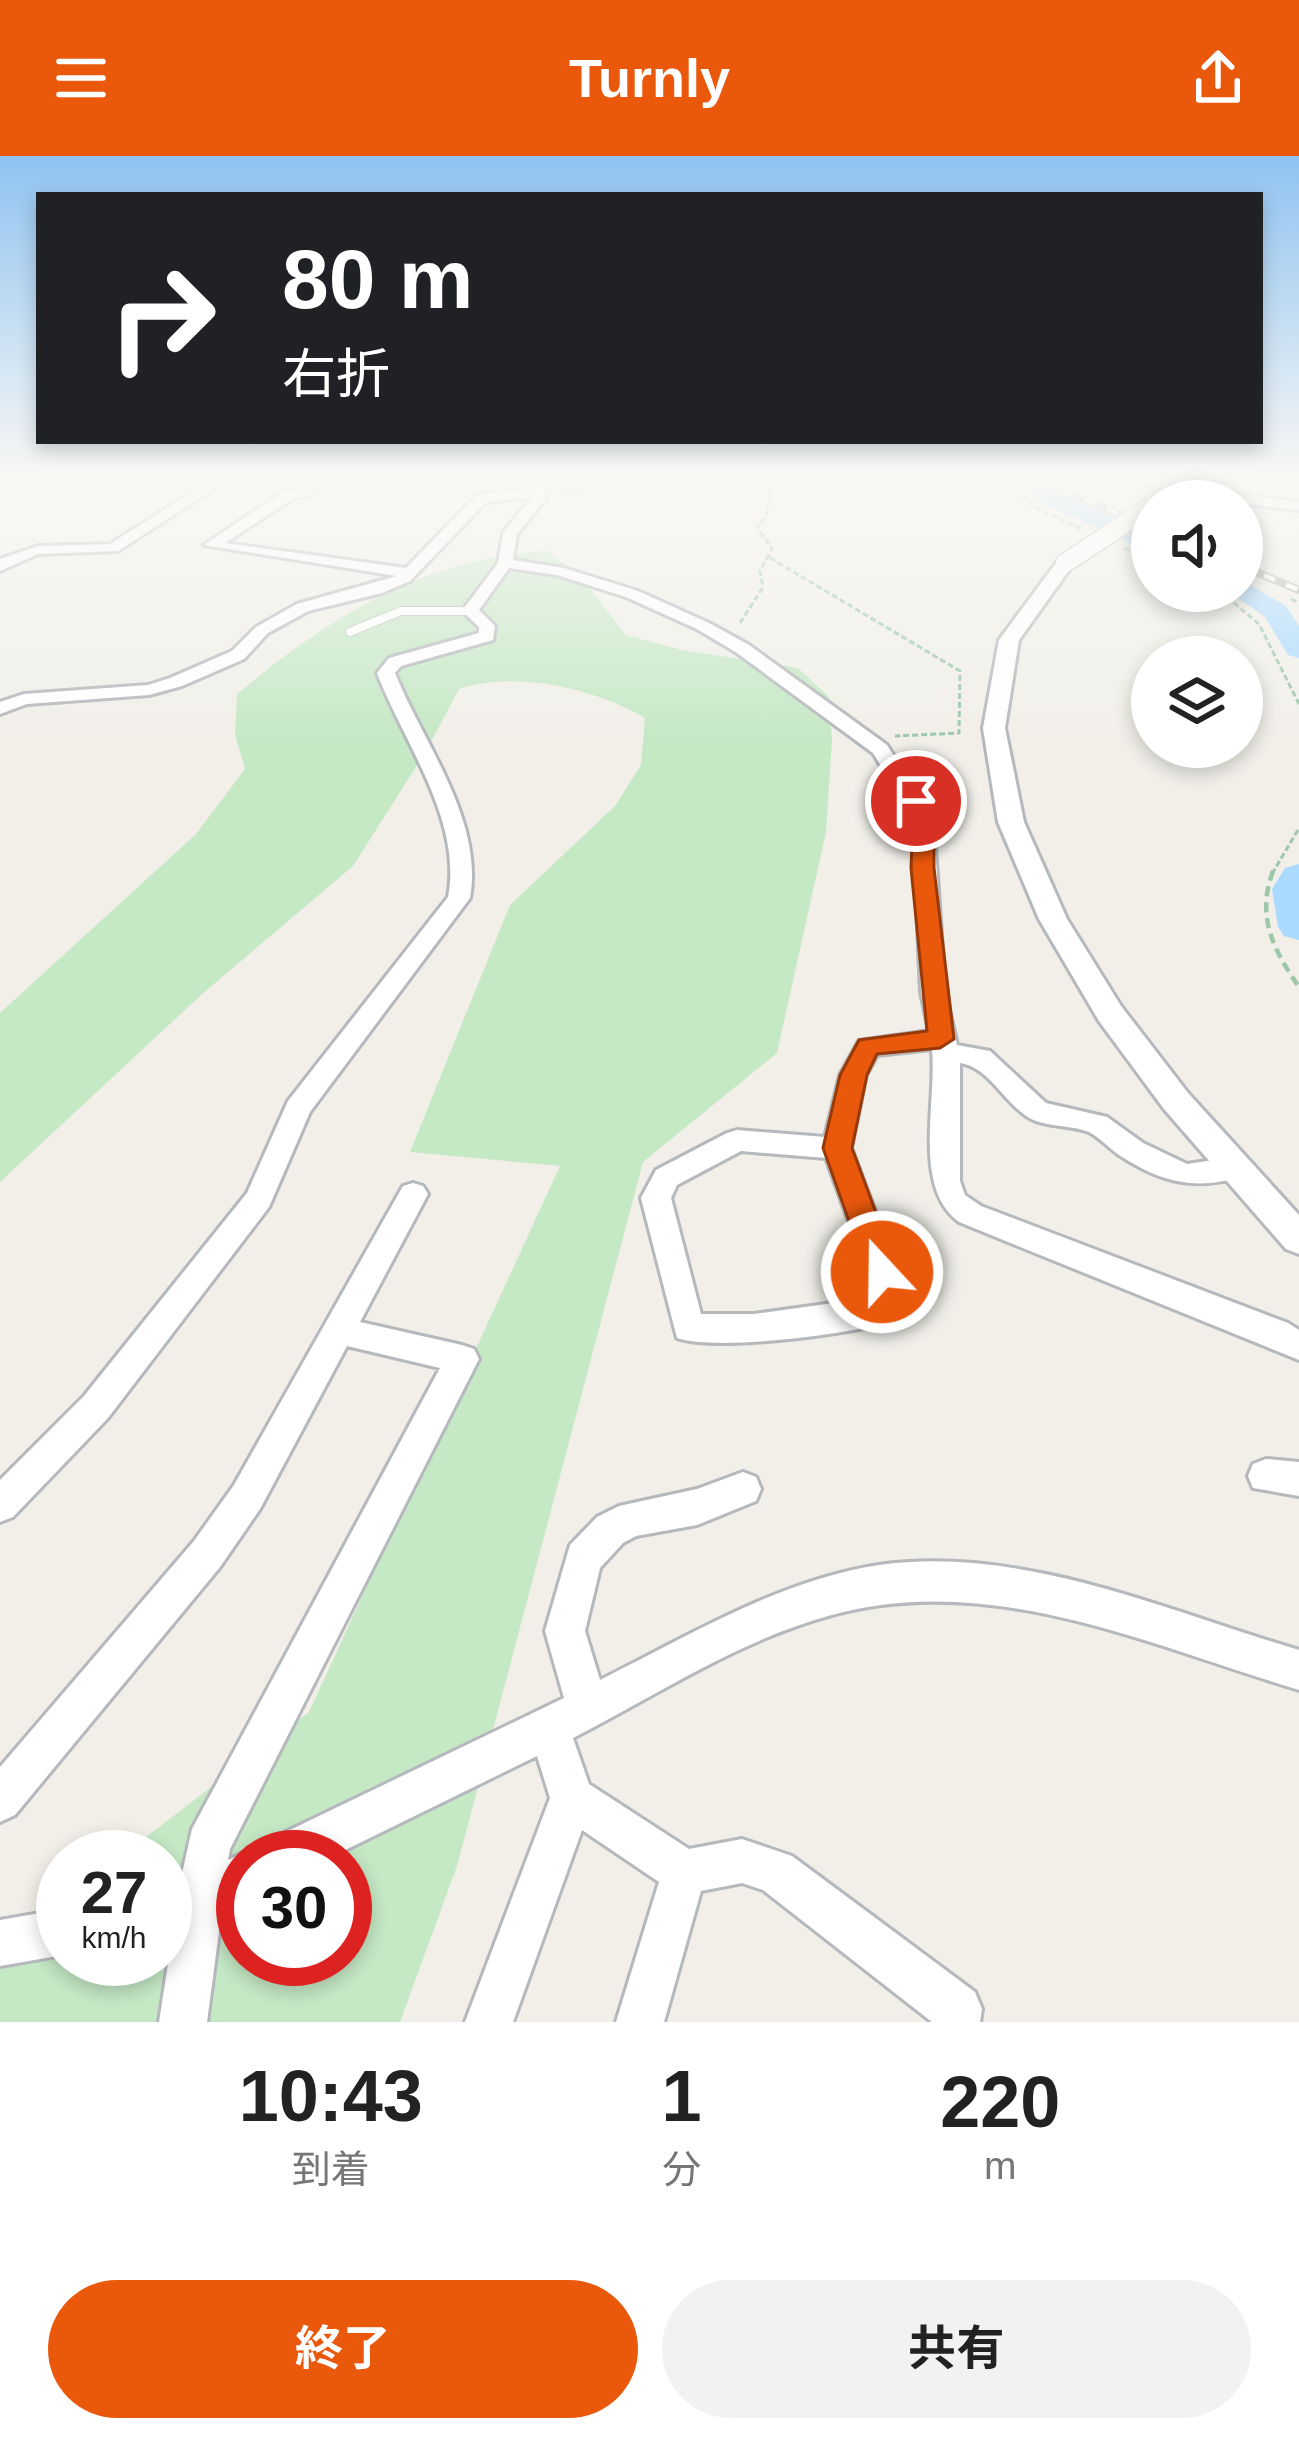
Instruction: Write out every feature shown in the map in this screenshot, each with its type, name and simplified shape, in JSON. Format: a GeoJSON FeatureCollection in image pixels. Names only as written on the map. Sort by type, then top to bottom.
{"type":"FeatureCollection","features":[{"type":"Feature","properties":{"kind":"street"},"geometry":{"type":"LineString","coordinates":[[375,568],[410,573]]}},
{"type":"Feature","properties":{"kind":"street"},"geometry":{"type":"LineString","coordinates":[[0,710],[24,699],[165,687],[238,655],[262,630],[303,607],[376,590],[415,568]]}},
{"type":"Feature","properties":{"kind":"street"},"geometry":{"type":"LineString","coordinates":[[0,1505],[96,1407],[259,1199],[298,1108],[459,898],[464,870],[437,782],[386,673],[395,662],[487,636],[487,626],[470,611],[501,568]]}},
{"type":"Feature","properties":{"kind":"street"},"geometry":{"type":"LineString","coordinates":[[541,568],[632,593],[703,626],[880,749],[923,818],[922,868],[943,1045],[945,1181],[953,1202],[970,1214],[1107,1264],[1299,1346]]}},
{"type":"Feature","properties":{"kind":"street"},"geometry":{"type":"LineString","coordinates":[[1061,568],[1030,604],[996,684],[996,749],[1028,867],[1080,966],[1154,1073],[1299,1239]]}},
{"type":"Feature","properties":{"kind":"street"},"geometry":{"type":"LineString","coordinates":[[837,1148],[737,1140],[666,1178],[656,1198],[688,1328],[754,1328],[896,1308],[837,1148],[853,1075],[868,1046],[943,1045],[982,1057],[1037,1111],[1096,1124],[1133,1150],[1184,1175],[1234,1168]]}},
{"type":"Feature","properties":{"kind":"street"},"geometry":{"type":"LineString","coordinates":[[0,1800],[207,1554],[247,1497],[413,1194]]}},
{"type":"Feature","properties":{"kind":"street"},"geometry":{"type":"LineString","coordinates":[[183,2022],[208,1846],[462,1359],[336,1330]]}},
{"type":"Feature","properties":{"kind":"street"},"geometry":{"type":"LineString","coordinates":[[589,1709],[565,1630],[583,1558],[610,1530],[632,1519],[697,1507],[743,1489]]}},
{"type":"Feature","properties":{"kind":"street"},"geometry":{"type":"LineString","coordinates":[[338,1830],[589,1709],[681,1656],[826,1594],[933,1582],[982,1583],[1299,1670]]}},
{"type":"Feature","properties":{"kind":"street"},"geometry":{"type":"LineString","coordinates":[[548,1727],[572,1798],[684,1872],[742,1861],[776,1872],[958,2008],[956,2022]]}},
{"type":"Feature","properties":{"kind":"street"},"geometry":{"type":"LineString","coordinates":[[490,2022],[572,1798]]}},
{"type":"Feature","properties":{"kind":"street"},"geometry":{"type":"LineString","coordinates":[[640,2022],[684,1872]]}},
{"type":"Feature","properties":{"kind":"street"},"geometry":{"type":"LineString","coordinates":[[0,1943],[36,1936]]}},
{"type":"Feature","properties":{"kind":"lane"},"geometry":{"type":"LineString","coordinates":[[350,632],[401,611],[470,611]]}},
{"type":"Feature","properties":{"kind":"path"},"geometry":{"type":"LineString","coordinates":[[740,623],[763,587],[762,568]]}},
{"type":"Feature","properties":{"kind":"path"},"geometry":{"type":"LineString","coordinates":[[788,568],[960,671],[959,733],[865,740]]}},
{"type":"Feature","properties":{"kind":"path"},"geometry":{"type":"LineString","coordinates":[[1291,599],[1299,603]]}},
{"type":"Feature","properties":{"kind":"path"},"geometry":{"type":"LineString","coordinates":[[1245,612],[1259,624],[1299,704]]}},
{"type":"Feature","properties":{"kind":"path"},"geometry":{"type":"LineString","coordinates":[[1299,828],[1268,879],[1261,920],[1278,959],[1299,987]]}},
{"type":"Feature","properties":{"kind":"green space"},"geometry":{"type":"Polygon","coordinates":[[[451,568],[570,568],[626,635],[682,650],[798,668],[829,697],[832,740],[826,832],[777,1053],[643,1162],[457,1866],[400,2022],[0,2022],[0,1950],[36,1922],[36,1986],[192,1986],[192,1830],[155,1830],[309,1712],[560,1166],[410,1152],[510,905],[615,806],[641,765],[645,718],[579,691],[504,681],[459,689],[353,866],[201,995],[0,1182],[0,1013],[196,834],[245,769],[235,734],[237,694],[307,640],[380,596],[451,568]]]}},
{"type":"Feature","properties":{"kind":"waterway"},"geometry":{"type":"LineString","coordinates":[[1263,603],[1276,612],[1299,649]]}},
{"type":"Feature","properties":{"kind":"waterway"},"geometry":{"type":"LineString","coordinates":[[1299,876],[1292,889],[1299,927]]}},
{"type":"Feature","properties":{"kind":"railway"},"geometry":{"type":"LineString","coordinates":[[1263,575],[1299,590]]}},
{"type":"Feature","properties":{"kind":"route"},"geometry":{"type":"LineString","coordinates":[[882,1272],[837,1148],[853,1075],[868,1046],[940,1039],[932,992],[928,887],[922,868],[923,818],[916,801]]}}]}
